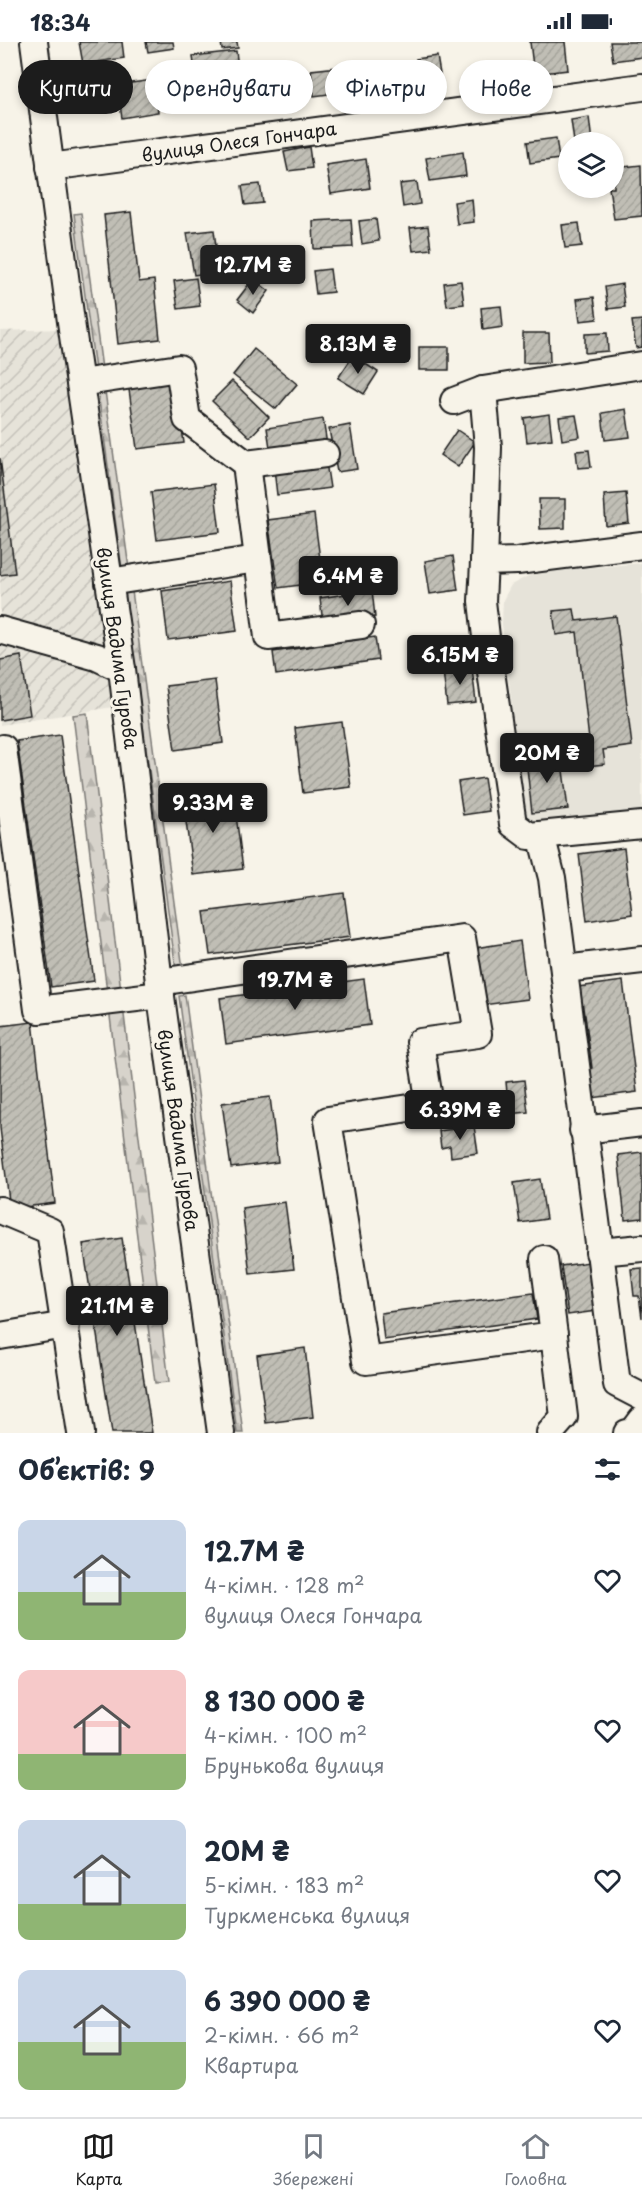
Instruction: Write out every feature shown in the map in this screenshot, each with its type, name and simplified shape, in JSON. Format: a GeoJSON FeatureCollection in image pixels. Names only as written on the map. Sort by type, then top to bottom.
{"type":"FeatureCollection","features":[{"type":"Feature","properties":{"kind":"street","name":"вулиця Вадима Гурова"},"geometry":{"type":"LineString","coordinates":[[34,42],[80,383],[122,669],[160,988],[221,1433]]}},
{"type":"Feature","properties":{"kind":"street","name":"вулиця Олеся Гончара"},"geometry":{"type":"LineString","coordinates":[[50,167],[642,87]]}},
{"type":"Feature","properties":{"kind":"street"},"geometry":{"type":"LineString","coordinates":[[454,401],[483,390],[642,365]]}},
{"type":"Feature","properties":{"kind":"street"},"geometry":{"type":"LineString","coordinates":[[80,383],[179,368],[187,419],[246,464],[325,454]]}},
{"type":"Feature","properties":{"kind":"street"},"geometry":{"type":"LineString","coordinates":[[483,390],[488,447],[482,601],[513,824],[529,836],[642,825]]}},
{"type":"Feature","properties":{"kind":"street"},"geometry":{"type":"LineString","coordinates":[[246,464],[268,637],[361,625]]}},
{"type":"Feature","properties":{"kind":"street"},"geometry":{"type":"LineString","coordinates":[[484,562],[518,561],[642,545]]}},
{"type":"Feature","properties":{"kind":"street"},"geometry":{"type":"LineString","coordinates":[[109,582],[257,559]]}},
{"type":"Feature","properties":{"kind":"street"},"geometry":{"type":"LineString","coordinates":[[0,630],[97,657],[122,669]]}},
{"type":"Feature","properties":{"kind":"street"},"geometry":{"type":"LineString","coordinates":[[3,748],[38,1010],[462,938],[478,1034],[420,1042],[430,1105],[328,1120],[366,1361],[554,1335]]}},
{"type":"Feature","properties":{"kind":"street"},"geometry":{"type":"LineString","coordinates":[[541,835],[552,878],[617,1384],[642,1396]]}},
{"type":"Feature","properties":{"kind":"street"},"geometry":{"type":"LineString","coordinates":[[564,969],[642,960]]}},
{"type":"Feature","properties":{"kind":"street"},"geometry":{"type":"LineString","coordinates":[[583,1130],[642,1123]]}},
{"type":"Feature","properties":{"kind":"street"},"geometry":{"type":"LineString","coordinates":[[0,1210],[50,1231],[81,1433]]}},
{"type":"Feature","properties":{"kind":"street"},"geometry":{"type":"LineString","coordinates":[[599,1252],[642,1248]]}},
{"type":"Feature","properties":{"kind":"street"},"geometry":{"type":"LineString","coordinates":[[544,1258],[564,1417],[550,1433]]}},
{"type":"Feature","properties":{"kind":"street"},"geometry":{"type":"LineString","coordinates":[[0,1336],[66,1325]]}},
{"type":"Feature","properties":{"kind":"street"},"geometry":{"type":"LineString","coordinates":[[627,1433],[633,1432],[642,1420]]}},
{"type":"Feature","properties":{"kind":"shaded area"},"geometry":{"type":"Polygon","coordinates":[[[60,329],[113,707],[0,725],[0,331],[60,329]]]}},
{"type":"Feature","properties":{"kind":"shaded area"},"geometry":{"type":"Polygon","coordinates":[[[642,563],[642,812],[526,824],[502,624],[503,600],[511,585],[528,576],[553,571],[642,563]]]}},
{"type":"Feature","properties":{"kind":"green space"},"geometry":{"type":"Polygon","coordinates":[[[81,213],[183,969],[176,970],[74,214],[81,213]]]}},
{"type":"Feature","properties":{"kind":"green space"},"geometry":{"type":"Polygon","coordinates":[[[87,713],[169,1382],[155,1383],[73,715],[87,713]]]}},
{"type":"Feature","properties":{"kind":"green space"},"geometry":{"type":"Polygon","coordinates":[[[185,995],[243,1433],[237,1433],[179,996],[185,995]]]}},
{"type":"Feature","properties":{"kind":"building"},"geometry":{"type":"Polygon","coordinates":[[[79,42],[122,42],[124,58],[82,60],[79,42]]]}},
{"type":"Feature","properties":{"kind":"building"},"geometry":{"type":"Polygon","coordinates":[[[146,42],[173,42],[174,48],[148,52],[146,42]]]}},
{"type":"Feature","properties":{"kind":"building"},"geometry":{"type":"Polygon","coordinates":[[[221,42],[237,42],[238,48],[222,50],[221,42]]]}},
{"type":"Feature","properties":{"kind":"building"},"geometry":{"type":"Polygon","coordinates":[[[530,42],[565,42],[568,70],[553,72],[553,60],[532,60],[530,42]]]}},
{"type":"Feature","properties":{"kind":"building"},"geometry":{"type":"Polygon","coordinates":[[[610,42],[642,42],[642,57],[613,61],[610,42]]]}},
{"type":"Feature","properties":{"kind":"building"},"geometry":{"type":"Polygon","coordinates":[[[236,51],[237,60],[193,60],[193,56],[236,51]]]}},
{"type":"Feature","properties":{"kind":"building"},"geometry":{"type":"Polygon","coordinates":[[[437,56],[438,60],[416,60],[437,56]]]}},
{"type":"Feature","properties":{"kind":"building"},"geometry":{"type":"Polygon","coordinates":[[[325,68],[325,95],[314,96],[313,70],[325,68]]]}},
{"type":"Feature","properties":{"kind":"building"},"geometry":{"type":"Polygon","coordinates":[[[145,81],[146,114],[122,118],[121,114],[133,114],[133,83],[145,81]]]}},
{"type":"Feature","properties":{"kind":"building"},"geometry":{"type":"Polygon","coordinates":[[[589,117],[591,132],[573,132],[571,120],[589,117]]]}},
{"type":"Feature","properties":{"kind":"building"},"geometry":{"type":"Polygon","coordinates":[[[556,138],[558,159],[530,163],[527,142],[556,138]]]}},
{"type":"Feature","properties":{"kind":"building"},"geometry":{"type":"Polygon","coordinates":[[[309,147],[312,168],[288,171],[284,152],[309,147]]]}},
{"type":"Feature","properties":{"kind":"building"},"geometry":{"type":"Polygon","coordinates":[[[463,152],[466,176],[430,181],[426,158],[463,152]]]}},
{"type":"Feature","properties":{"kind":"building"},"geometry":{"type":"Polygon","coordinates":[[[366,159],[370,188],[331,194],[326,165],[366,159]]]}},
{"type":"Feature","properties":{"kind":"building"},"geometry":{"type":"Polygon","coordinates":[[[641,165],[642,216],[614,219],[611,198],[624,198],[624,167],[641,165]]]}},
{"type":"Feature","properties":{"kind":"building"},"geometry":{"type":"Polygon","coordinates":[[[417,182],[420,204],[403,207],[400,184],[417,182]]]}},
{"type":"Feature","properties":{"kind":"building"},"geometry":{"type":"Polygon","coordinates":[[[260,184],[263,203],[245,205],[242,186],[260,184]]]}},
{"type":"Feature","properties":{"kind":"building"},"geometry":{"type":"Polygon","coordinates":[[[472,199],[474,222],[457,224],[454,202],[472,199]]]}},
{"type":"Feature","properties":{"kind":"building"},"geometry":{"type":"Polygon","coordinates":[[[131,212],[139,282],[154,280],[160,339],[118,344],[104,215],[131,212]]]}},
{"type":"Feature","properties":{"kind":"building"},"geometry":{"type":"Polygon","coordinates":[[[351,219],[353,247],[314,249],[313,221],[351,219]]]}},
{"type":"Feature","properties":{"kind":"building"},"geometry":{"type":"Polygon","coordinates":[[[376,219],[379,241],[362,244],[359,221],[376,219]]]}},
{"type":"Feature","properties":{"kind":"building"},"geometry":{"type":"Polygon","coordinates":[[[579,223],[582,246],[565,248],[562,225],[579,223]]]}},
{"type":"Feature","properties":{"kind":"building"},"geometry":{"type":"Polygon","coordinates":[[[428,226],[431,249],[413,251],[410,228],[428,226]]]}},
{"type":"Feature","properties":{"kind":"building"},"geometry":{"type":"Polygon","coordinates":[[[214,230],[219,271],[194,275],[187,233],[214,230]]]}},
{"type":"Feature","properties":{"kind":"building"},"geometry":{"type":"Polygon","coordinates":[[[330,269],[333,292],[316,294],[313,271],[330,269]]]}},
{"type":"Feature","properties":{"kind":"building"},"geometry":{"type":"Polygon","coordinates":[[[196,278],[200,306],[178,309],[174,281],[196,278]]]}},
{"type":"Feature","properties":{"kind":"building"},"geometry":{"type":"Polygon","coordinates":[[[253,279],[269,291],[253,313],[237,300],[253,279]]]}},
{"type":"Feature","properties":{"kind":"building"},"geometry":{"type":"Polygon","coordinates":[[[461,281],[464,304],[447,306],[444,283],[461,281]]]}},
{"type":"Feature","properties":{"kind":"building"},"geometry":{"type":"Polygon","coordinates":[[[622,284],[625,307],[608,309],[605,287],[622,284]]]}},
{"type":"Feature","properties":{"kind":"building"},"geometry":{"type":"Polygon","coordinates":[[[594,297],[597,319],[580,321],[577,299],[594,297]]]}},
{"type":"Feature","properties":{"kind":"building"},"geometry":{"type":"Polygon","coordinates":[[[501,306],[503,327],[483,330],[481,308],[501,306]]]}},
{"type":"Feature","properties":{"kind":"building"},"geometry":{"type":"Polygon","coordinates":[[[642,320],[642,347],[636,348],[632,321],[642,320]]]}},
{"type":"Feature","properties":{"kind":"building"},"geometry":{"type":"Polygon","coordinates":[[[523,333],[549,333],[550,362],[523,363],[523,333]]]}},
{"type":"Feature","properties":{"kind":"building"},"geometry":{"type":"Polygon","coordinates":[[[607,333],[608,351],[585,353],[585,334],[607,333]]]}},
{"type":"Feature","properties":{"kind":"building"},"geometry":{"type":"Polygon","coordinates":[[[419,347],[449,347],[449,370],[419,370],[419,347]]]}},
{"type":"Feature","properties":{"kind":"building"},"geometry":{"type":"Polygon","coordinates":[[[254,349],[297,384],[276,409],[233,375],[254,349]]]}},
{"type":"Feature","properties":{"kind":"building"},"geometry":{"type":"Polygon","coordinates":[[[353,356],[378,372],[364,394],[338,378],[353,356]]]}},
{"type":"Feature","properties":{"kind":"building"},"geometry":{"type":"Polygon","coordinates":[[[175,376],[184,443],[137,449],[128,382],[175,376]]]}},
{"type":"Feature","properties":{"kind":"building"},"geometry":{"type":"Polygon","coordinates":[[[232,381],[269,417],[250,437],[212,401],[232,381]]]}},
{"type":"Feature","properties":{"kind":"building"},"geometry":{"type":"Polygon","coordinates":[[[626,409],[630,437],[605,440],[602,413],[626,409]]]}},
{"type":"Feature","properties":{"kind":"building"},"geometry":{"type":"Polygon","coordinates":[[[549,414],[552,439],[527,442],[524,418],[549,414]]]}},
{"type":"Feature","properties":{"kind":"building"},"geometry":{"type":"Polygon","coordinates":[[[576,415],[580,437],[562,440],[559,417],[576,415]]]}},
{"type":"Feature","properties":{"kind":"building"},"geometry":{"type":"Polygon","coordinates":[[[323,419],[327,445],[271,454],[267,428],[323,419]]]}},
{"type":"Feature","properties":{"kind":"building"},"geometry":{"type":"Polygon","coordinates":[[[350,425],[357,469],[337,472],[329,429],[350,425]]]}},
{"type":"Feature","properties":{"kind":"building"},"geometry":{"type":"Polygon","coordinates":[[[457,430],[475,442],[458,467],[440,455],[457,430]]]}},
{"type":"Feature","properties":{"kind":"building"},"geometry":{"type":"Polygon","coordinates":[[[589,450],[591,467],[578,468],[576,451],[589,450]]]}},
{"type":"Feature","properties":{"kind":"building"},"geometry":{"type":"Polygon","coordinates":[[[0,458],[15,573],[0,575],[0,458]]]}},
{"type":"Feature","properties":{"kind":"building"},"geometry":{"type":"Polygon","coordinates":[[[326,462],[330,488],[277,495],[274,469],[326,462]]]}},
{"type":"Feature","properties":{"kind":"building"},"geometry":{"type":"Polygon","coordinates":[[[214,484],[220,532],[157,540],[151,492],[214,484]]]}},
{"type":"Feature","properties":{"kind":"building"},"geometry":{"type":"Polygon","coordinates":[[[626,493],[629,523],[606,526],[604,495],[626,493]]]}},
{"type":"Feature","properties":{"kind":"building"},"geometry":{"type":"Polygon","coordinates":[[[539,499],[565,499],[565,528],[540,529],[539,499]]]}},
{"type":"Feature","properties":{"kind":"building"},"geometry":{"type":"Polygon","coordinates":[[[314,514],[323,582],[278,588],[268,520],[314,514]]]}},
{"type":"Feature","properties":{"kind":"building"},"geometry":{"type":"Polygon","coordinates":[[[453,556],[458,590],[430,594],[425,561],[453,556]]]}},
{"type":"Feature","properties":{"kind":"building"},"geometry":{"type":"Polygon","coordinates":[[[230,581],[237,631],[168,640],[162,591],[230,581]]]}},
{"type":"Feature","properties":{"kind":"building"},"geometry":{"type":"Polygon","coordinates":[[[372,590],[375,617],[323,624],[320,598],[372,590]]]}},
{"type":"Feature","properties":{"kind":"building"},"geometry":{"type":"Polygon","coordinates":[[[574,609],[576,621],[616,616],[632,746],[603,750],[605,764],[577,767],[573,742],[589,740],[577,632],[556,635],[553,611],[574,609]]]}},
{"type":"Feature","properties":{"kind":"building"},"geometry":{"type":"Polygon","coordinates":[[[375,637],[378,660],[276,675],[273,652],[375,637]]]}},
{"type":"Feature","properties":{"kind":"building"},"geometry":{"type":"Polygon","coordinates":[[[21,656],[30,715],[0,720],[0,660],[21,656]]]}},
{"type":"Feature","properties":{"kind":"building"},"geometry":{"type":"Polygon","coordinates":[[[472,668],[476,702],[447,705],[443,671],[472,668]]]}},
{"type":"Feature","properties":{"kind":"building"},"geometry":{"type":"Polygon","coordinates":[[[215,680],[223,743],[175,750],[166,686],[215,680]]]}},
{"type":"Feature","properties":{"kind":"building"},"geometry":{"type":"Polygon","coordinates":[[[342,722],[351,787],[303,793],[295,728],[342,722]]]}},
{"type":"Feature","properties":{"kind":"building"},"geometry":{"type":"Polygon","coordinates":[[[60,735],[94,981],[51,987],[17,741],[60,735]]]}},
{"type":"Feature","properties":{"kind":"building"},"geometry":{"type":"Polygon","coordinates":[[[561,755],[568,809],[532,813],[526,759],[561,755]]]}},
{"type":"Feature","properties":{"kind":"building"},"geometry":{"type":"Polygon","coordinates":[[[484,778],[489,811],[463,815],[458,782],[484,778]]]}},
{"type":"Feature","properties":{"kind":"building"},"geometry":{"type":"Polygon","coordinates":[[[233,792],[243,869],[193,875],[183,799],[233,792]]]}},
{"type":"Feature","properties":{"kind":"building"},"geometry":{"type":"Polygon","coordinates":[[[624,848],[632,914],[587,921],[579,854],[624,848]]]}},
{"type":"Feature","properties":{"kind":"building"},"geometry":{"type":"Polygon","coordinates":[[[344,893],[350,937],[210,955],[204,912],[344,893]]]}},
{"type":"Feature","properties":{"kind":"building"},"geometry":{"type":"Polygon","coordinates":[[[520,941],[528,999],[483,1005],[475,948],[520,941]]]}},
{"type":"Feature","properties":{"kind":"building"},"geometry":{"type":"Polygon","coordinates":[[[364,979],[370,1025],[226,1044],[220,998],[364,979]]]}},
{"type":"Feature","properties":{"kind":"building"},"geometry":{"type":"Polygon","coordinates":[[[623,981],[637,1092],[592,1098],[588,1069],[592,1068],[585,1015],[581,1015],[578,987],[623,981]]]}},
{"type":"Feature","properties":{"kind":"building"},"geometry":{"type":"Polygon","coordinates":[[[33,1022],[55,1203],[10,1209],[0,1128],[0,1026],[33,1022]]]}},
{"type":"Feature","properties":{"kind":"building"},"geometry":{"type":"Polygon","coordinates":[[[524,1080],[528,1112],[509,1114],[506,1082],[524,1080]]]}},
{"type":"Feature","properties":{"kind":"building"},"geometry":{"type":"Polygon","coordinates":[[[270,1097],[278,1162],[231,1168],[222,1103],[270,1097]]]}},
{"type":"Feature","properties":{"kind":"building"},"geometry":{"type":"Polygon","coordinates":[[[474,1126],[478,1153],[451,1157],[450,1146],[441,1148],[439,1131],[474,1126]]]}},
{"type":"Feature","properties":{"kind":"building"},"geometry":{"type":"Polygon","coordinates":[[[642,1152],[642,1218],[625,1220],[618,1155],[642,1152]]]}},
{"type":"Feature","properties":{"kind":"building"},"geometry":{"type":"Polygon","coordinates":[[[540,1179],[546,1219],[520,1223],[514,1183],[540,1179]]]}},
{"type":"Feature","properties":{"kind":"building"},"geometry":{"type":"Polygon","coordinates":[[[285,1202],[294,1269],[250,1274],[242,1208],[285,1202]]]}},
{"type":"Feature","properties":{"kind":"building"},"geometry":{"type":"Polygon","coordinates":[[[122,1238],[152,1433],[112,1433],[83,1244],[122,1238]]]}},
{"type":"Feature","properties":{"kind":"building"},"geometry":{"type":"Polygon","coordinates":[[[589,1262],[596,1311],[568,1315],[561,1266],[589,1262]]]}},
{"type":"Feature","properties":{"kind":"building"},"geometry":{"type":"Polygon","coordinates":[[[642,1268],[642,1318],[639,1296],[634,1296],[631,1269],[642,1268]]]}},
{"type":"Feature","properties":{"kind":"building"},"geometry":{"type":"Polygon","coordinates":[[[533,1293],[537,1319],[384,1340],[381,1313],[533,1293]]]}},
{"type":"Feature","properties":{"kind":"building"},"geometry":{"type":"Polygon","coordinates":[[[305,1348],[313,1417],[266,1423],[257,1355],[305,1348]]]}}]}
